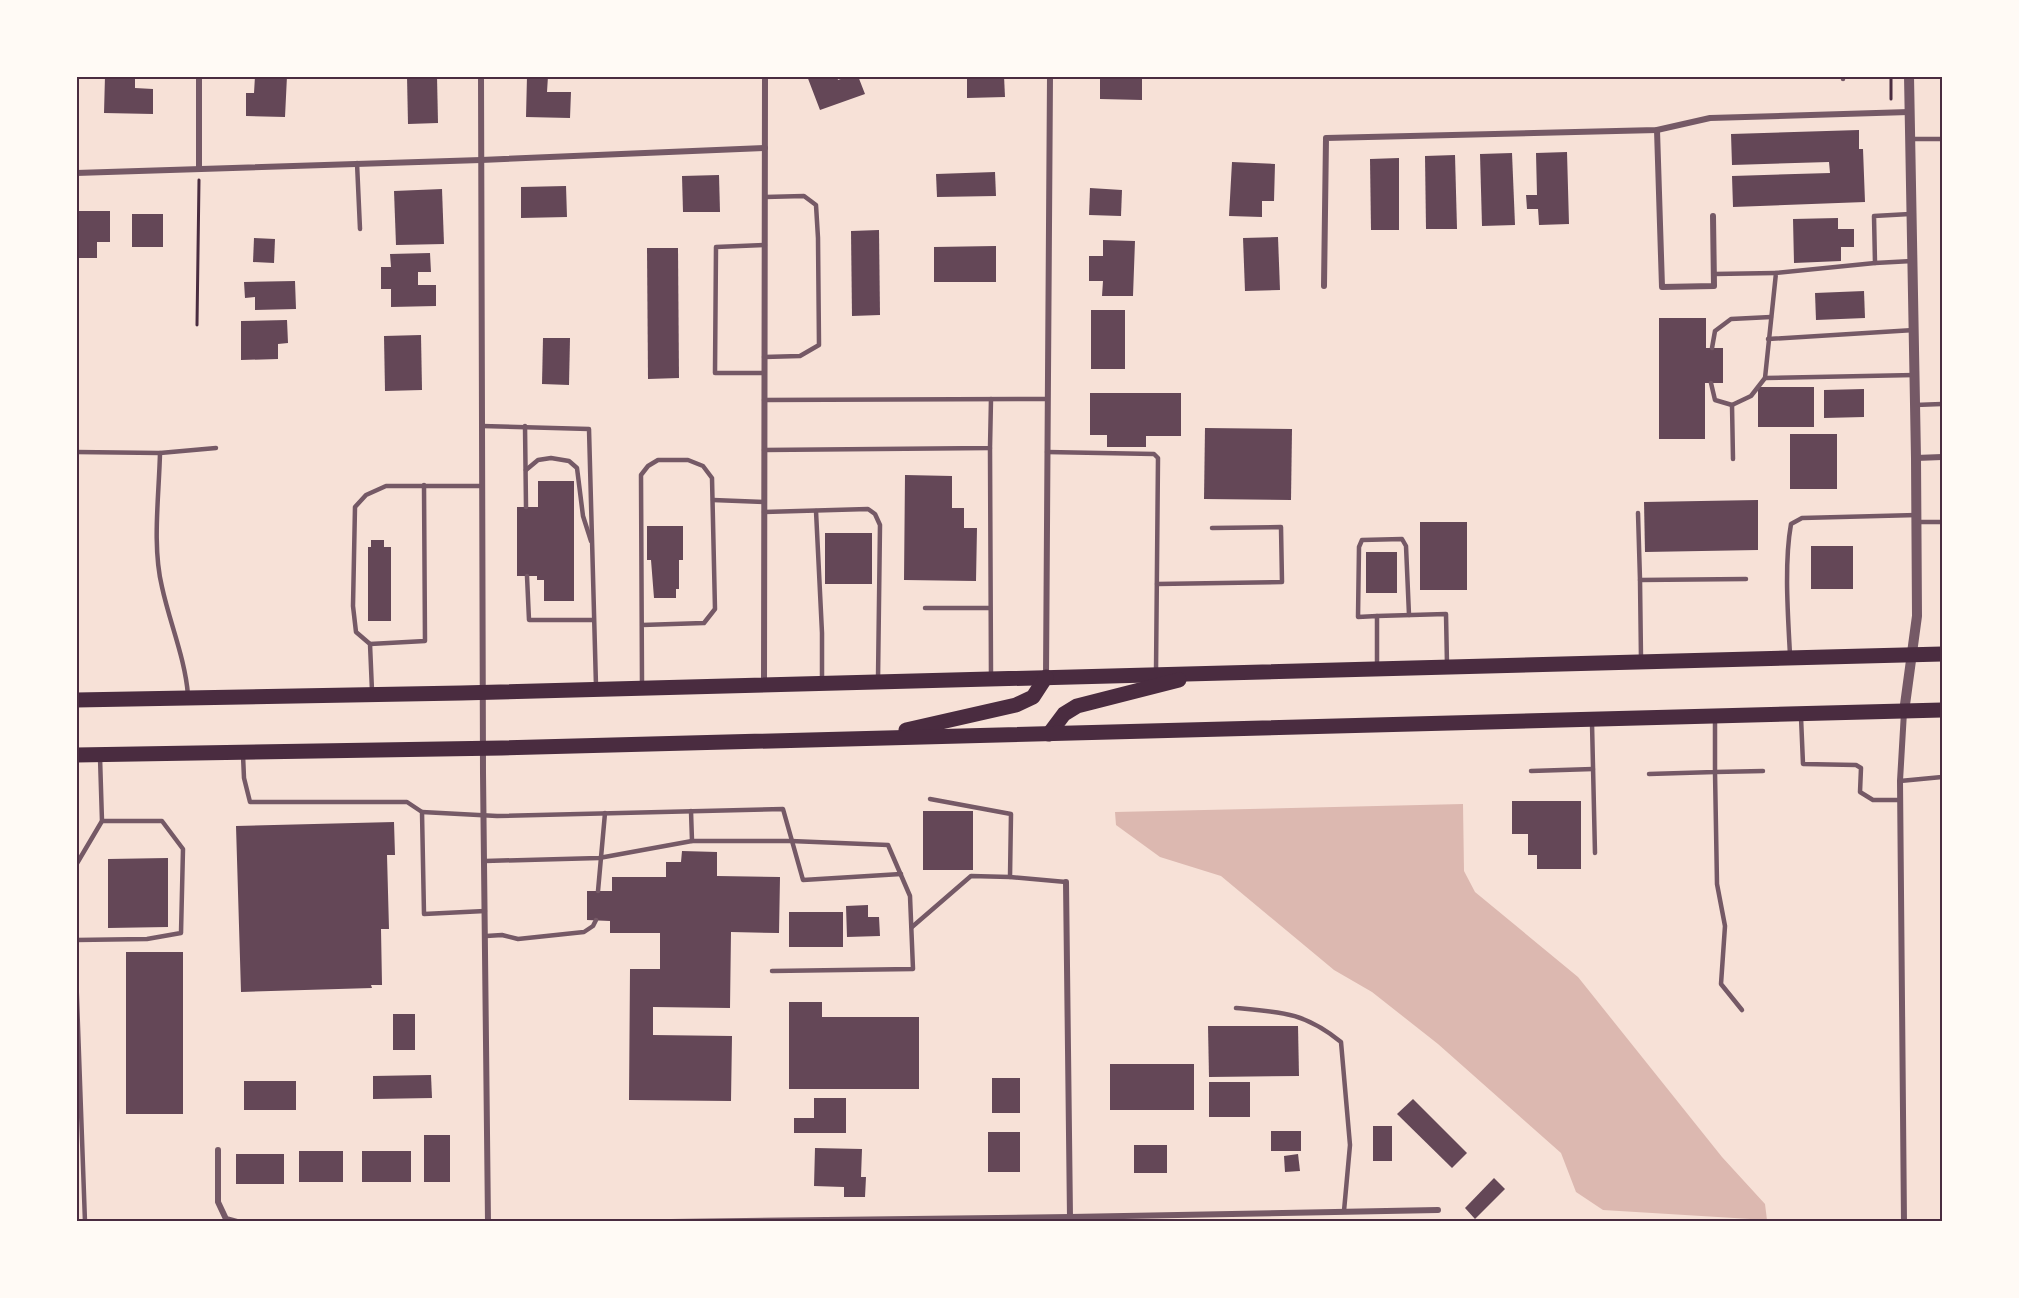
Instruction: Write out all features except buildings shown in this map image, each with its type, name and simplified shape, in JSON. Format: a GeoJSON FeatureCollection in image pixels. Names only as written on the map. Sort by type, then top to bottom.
{"type":"FeatureCollection","features":[{"type":"Feature","properties":{"kind":"highway"},"geometry":{"type":"LineString","coordinates":[[76,700],[1206,674],[1942,654]]}},
{"type":"Feature","properties":{"kind":"highway"},"geometry":{"type":"LineString","coordinates":[[1049,734],[1064,714],[1077,706],[1206,674]]}},
{"type":"Feature","properties":{"kind":"highway"},"geometry":{"type":"LineString","coordinates":[[874,738],[1016,705],[1033,697],[1046,677]]}},
{"type":"Feature","properties":{"kind":"highway"},"geometry":{"type":"LineString","coordinates":[[76,755],[483,748],[1942,710]]}},
{"type":"Feature","properties":{"kind":"street"},"geometry":{"type":"LineString","coordinates":[[199,76],[199,168]]}},
{"type":"Feature","properties":{"kind":"street"},"geometry":{"type":"LineString","coordinates":[[481,76],[483,748],[488,1221]]}},
{"type":"Feature","properties":{"kind":"street"},"geometry":{"type":"LineString","coordinates":[[764,684],[765,76]]}},
{"type":"Feature","properties":{"kind":"street"},"geometry":{"type":"LineString","coordinates":[[1046,677],[1050,76]]}},
{"type":"Feature","properties":{"kind":"street"},"geometry":{"type":"LineString","coordinates":[[1904,1221],[1899,781],[1904,712],[1917,616],[1909,76]]}},
{"type":"Feature","properties":{"kind":"street"},"geometry":{"type":"LineString","coordinates":[[1324,286],[1326,138],[1657,130],[1710,118],[1909,112]]}},
{"type":"Feature","properties":{"kind":"street"},"geometry":{"type":"LineString","coordinates":[[1657,130],[1662,287],[1714,286],[1713,216]]}},
{"type":"Feature","properties":{"kind":"street"},"geometry":{"type":"LineString","coordinates":[[76,173],[765,148]]}},
{"type":"Feature","properties":{"kind":"street"},"geometry":{"type":"LineString","coordinates":[[1916,458],[1942,457]]}},
{"type":"Feature","properties":{"kind":"street"},"geometry":{"type":"LineString","coordinates":[[1066,882],[1070,1217]]}},
{"type":"Feature","properties":{"kind":"street"},"geometry":{"type":"LineString","coordinates":[[218,1150],[218,1202],[226,1219],[237,1221]]}},
{"type":"Feature","properties":{"kind":"street"},"geometry":{"type":"LineString","coordinates":[[671,1221],[1438,1210]]}},
{"type":"Feature","properties":{"kind":"lane"},"geometry":{"type":"LineString","coordinates":[[1910,139],[1942,139]]}},
{"type":"Feature","properties":{"kind":"lane"},"geometry":{"type":"LineString","coordinates":[[357,164],[360,230]]}},
{"type":"Feature","properties":{"kind":"lane"},"geometry":{"type":"LineString","coordinates":[[764,357],[800,356],[819,345],[816,205],[804,196],[765,197]]}},
{"type":"Feature","properties":{"kind":"lane"},"geometry":{"type":"LineString","coordinates":[[1875,263],[1874,216],[1911,214]]}},
{"type":"Feature","properties":{"kind":"lane"},"geometry":{"type":"LineString","coordinates":[[764,373],[715,373],[716,247],[765,245]]}},
{"type":"Feature","properties":{"kind":"lane"},"geometry":{"type":"LineString","coordinates":[[1714,274],[1776,273],[1912,261]]}},
{"type":"Feature","properties":{"kind":"lane"},"geometry":{"type":"LineString","coordinates":[[1712,383],[1715,400],[1732,405],[1751,396],[1765,378],[1776,273]]}},
{"type":"Feature","properties":{"kind":"lane"},"geometry":{"type":"LineString","coordinates":[[1712,348],[1715,331],[1731,320],[1771,317]]}},
{"type":"Feature","properties":{"kind":"lane"},"geometry":{"type":"LineString","coordinates":[[1768,339],[1914,330]]}},
{"type":"Feature","properties":{"kind":"lane"},"geometry":{"type":"LineString","coordinates":[[1765,378],[1915,375]]}},
{"type":"Feature","properties":{"kind":"lane"},"geometry":{"type":"LineString","coordinates":[[991,399],[991,679]]}},
{"type":"Feature","properties":{"kind":"lane"},"geometry":{"type":"LineString","coordinates":[[764,400],[1047,399]]}},
{"type":"Feature","properties":{"kind":"lane"},"geometry":{"type":"LineString","coordinates":[[1915,405],[1942,404]]}},
{"type":"Feature","properties":{"kind":"lane"},"geometry":{"type":"LineString","coordinates":[[1732,405],[1733,459]]}},
{"type":"Feature","properties":{"kind":"lane"},"geometry":{"type":"LineString","coordinates":[[482,426],[589,429],[596,688]]}},
{"type":"Feature","properties":{"kind":"lane"},"geometry":{"type":"LineString","coordinates":[[525,426],[526,507]]}},
{"type":"Feature","properties":{"kind":"lane"},"geometry":{"type":"LineString","coordinates":[[76,452],[160,453],[216,448]]}},
{"type":"Feature","properties":{"kind":"lane"},"geometry":{"type":"LineString","coordinates":[[764,450],[990,448]]}},
{"type":"Feature","properties":{"kind":"lane"},"geometry":{"type":"LineString","coordinates":[[1047,452],[1154,454],[1158,458],[1156,675]]}},
{"type":"Feature","properties":{"kind":"lane"},"geometry":{"type":"LineString","coordinates":[[160,453],[157,554],[161,586],[186,672],[189,698]]}},
{"type":"Feature","properties":{"kind":"lane"},"geometry":{"type":"LineString","coordinates":[[526,470],[538,460],[551,458],[569,460],[578,468],[583,516],[593,547]]}},
{"type":"Feature","properties":{"kind":"lane"},"geometry":{"type":"LineString","coordinates":[[642,625],[704,623],[715,609],[712,478],[703,466],[688,460],[658,460],[648,466],[641,475],[642,687]]}},
{"type":"Feature","properties":{"kind":"lane"},"geometry":{"type":"LineString","coordinates":[[424,485],[424,641],[370,644],[356,632],[354,614],[355,507],[366,495],[386,486],[424,485],[482,486]]}},
{"type":"Feature","properties":{"kind":"lane"},"geometry":{"type":"LineString","coordinates":[[713,500],[764,502]]}},
{"type":"Feature","properties":{"kind":"lane"},"geometry":{"type":"LineString","coordinates":[[764,512],[868,509],[875,513],[880,525],[878,681]]}},
{"type":"Feature","properties":{"kind":"lane"},"geometry":{"type":"LineString","coordinates":[[816,511],[822,683]]}},
{"type":"Feature","properties":{"kind":"lane"},"geometry":{"type":"LineString","coordinates":[[1638,513],[1641,662]]}},
{"type":"Feature","properties":{"kind":"lane"},"geometry":{"type":"LineString","coordinates":[[1790,658],[1788,592],[1791,524],[1802,518],[1917,518],[1942,522]]}},
{"type":"Feature","properties":{"kind":"lane"},"geometry":{"type":"LineString","coordinates":[[1157,584],[1282,582],[1281,527],[1212,528]]}},
{"type":"Feature","properties":{"kind":"lane"},"geometry":{"type":"LineString","coordinates":[[1409,615],[1406,546],[1402,539],[1362,540],[1359,548],[1358,617],[1446,614],[1447,667]]}},
{"type":"Feature","properties":{"kind":"lane"},"geometry":{"type":"LineString","coordinates":[[527,576],[528,620],[593,620]]}},
{"type":"Feature","properties":{"kind":"lane"},"geometry":{"type":"LineString","coordinates":[[1640,580],[1746,579]]}},
{"type":"Feature","properties":{"kind":"lane"},"geometry":{"type":"LineString","coordinates":[[925,608],[990,608]]}},
{"type":"Feature","properties":{"kind":"lane"},"geometry":{"type":"LineString","coordinates":[[1377,616],[1377,669]]}},
{"type":"Feature","properties":{"kind":"lane"},"geometry":{"type":"LineString","coordinates":[[370,644],[372,694]]}},
{"type":"Feature","properties":{"kind":"lane"},"geometry":{"type":"LineString","coordinates":[[1801,715],[1803,764],[1856,765],[1861,768],[1860,792],[1873,800],[1899,800]]}},
{"type":"Feature","properties":{"kind":"lane"},"geometry":{"type":"LineString","coordinates":[[1714,717],[1717,884],[1725,926],[1721,984],[1742,1010]]}},
{"type":"Feature","properties":{"kind":"lane"},"geometry":{"type":"LineString","coordinates":[[1592,720],[1595,853]]}},
{"type":"Feature","properties":{"kind":"lane"},"geometry":{"type":"LineString","coordinates":[[243,752],[244,778],[250,802],[407,802],[422,813],[484,816],[783,809],[804,880],[901,874]]}},
{"type":"Feature","properties":{"kind":"lane"},"geometry":{"type":"LineString","coordinates":[[76,865],[102,821],[100,754]]}},
{"type":"Feature","properties":{"kind":"lane"},"geometry":{"type":"LineString","coordinates":[[1531,771],[1593,769]]}},
{"type":"Feature","properties":{"kind":"lane"},"geometry":{"type":"LineString","coordinates":[[1649,774],[1763,771]]}},
{"type":"Feature","properties":{"kind":"lane"},"geometry":{"type":"LineString","coordinates":[[1899,781],[1942,777]]}},
{"type":"Feature","properties":{"kind":"lane"},"geometry":{"type":"LineString","coordinates":[[930,799],[1011,814],[1010,877]]}},
{"type":"Feature","properties":{"kind":"lane"},"geometry":{"type":"LineString","coordinates":[[691,811],[692,841]]}},
{"type":"Feature","properties":{"kind":"lane"},"geometry":{"type":"LineString","coordinates":[[422,813],[424,914],[485,911]]}},
{"type":"Feature","properties":{"kind":"lane"},"geometry":{"type":"LineString","coordinates":[[598,891],[599,858],[605,813]]}},
{"type":"Feature","properties":{"kind":"lane"},"geometry":{"type":"LineString","coordinates":[[76,940],[147,939],[181,933],[183,849],[162,821],[102,821]]}},
{"type":"Feature","properties":{"kind":"lane"},"geometry":{"type":"LineString","coordinates":[[484,861],[599,858],[692,841],[888,844],[910,896],[913,969],[772,971]]}},
{"type":"Feature","properties":{"kind":"lane"},"geometry":{"type":"LineString","coordinates":[[912,927],[971,876],[1066,882]]}},
{"type":"Feature","properties":{"kind":"lane"},"geometry":{"type":"LineString","coordinates":[[486,936],[518,939],[584,932],[593,926],[596,920]]}},
{"type":"Feature","properties":{"kind":"lane"},"geometry":{"type":"LineString","coordinates":[[76,971],[85,1167],[85,1221]]}},
{"type":"Feature","properties":{"kind":"lane"},"geometry":{"type":"LineString","coordinates":[[1236,1008],[1299,1016],[1326,1030],[1341,1042],[1350,1145],[1344,1211]]}},
{"type":"Feature","properties":{"kind":"lane"},"geometry":{"type":"LineString","coordinates":[[76,1167],[85,1167]]}},
{"type":"Feature","properties":{"kind":"path"},"geometry":{"type":"LineString","coordinates":[[1891,76],[1891,99]]}},
{"type":"Feature","properties":{"kind":"path"},"geometry":{"type":"LineString","coordinates":[[197,325],[199,168]]}},
{"type":"Feature","properties":{"kind":"shaded area"},"geometry":{"type":"Polygon","coordinates":[[[1463,804],[1464,871],[1475,892],[1578,977],[1722,1157],[1765,1204],[1767,1220],[1603,1210],[1576,1192],[1561,1153],[1438,1044],[1372,992],[1334,970],[1221,876],[1160,857],[1116,825],[1115,812],[1463,804]]]}}]}
